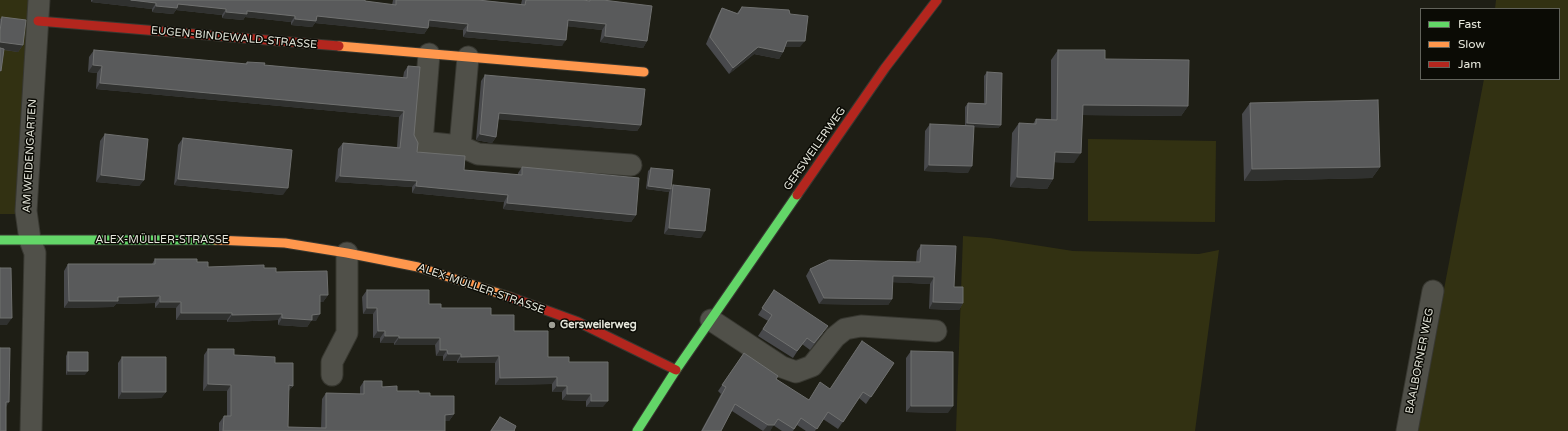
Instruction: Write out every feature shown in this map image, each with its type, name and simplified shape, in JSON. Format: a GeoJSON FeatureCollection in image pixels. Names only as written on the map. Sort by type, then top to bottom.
{"type":"FeatureCollection","features":[{"type":"Feature","properties":{"kind":"street","name":"AM WEIDENGARTEN"},"geometry":{"type":"LineString","coordinates":[[31,431],[35,253],[30,240],[26,211],[39,0]]}},
{"type":"Feature","properties":{"kind":"street","name":"GERSWEILERWEG"},"geometry":{"type":"LineString","coordinates":[[637,431],[676,370],[885,68],[937,0]]}},
{"type":"Feature","properties":{"kind":"street","name":"EUGEN-BINDEWALD-STRASSE"},"geometry":{"type":"LineString","coordinates":[[38,21],[644,72]]}},
{"type":"Feature","properties":{"kind":"street"},"geometry":{"type":"LineString","coordinates":[[429,54],[422,142],[460,146],[478,154],[631,165]]}},
{"type":"Feature","properties":{"kind":"street"},"geometry":{"type":"LineString","coordinates":[[460,146],[468,57]]}},
{"type":"Feature","properties":{"kind":"street","name":"ALEX-MÜLLER-STRASSE"},"geometry":{"type":"LineString","coordinates":[[0,240],[220,240],[284,244],[347,253],[418,267],[487,289],[578,322],[676,370]]}},
{"type":"Feature","properties":{"kind":"street"},"geometry":{"type":"LineString","coordinates":[[332,375],[332,362],[347,332],[347,253]]}},
{"type":"Feature","properties":{"kind":"street","name":"BAALBORNER WEG"},"geometry":{"type":"LineString","coordinates":[[1407,431],[1433,291]]}},
{"type":"Feature","properties":{"kind":"street"},"geometry":{"type":"LineString","coordinates":[[711,320],[782,367],[796,372],[812,366],[835,337],[845,329],[861,326],[936,331]]}},
{"type":"Feature","properties":{"kind":"shaded area"},"geometry":{"type":"Polygon","coordinates":[[[0,0],[29,0],[15,214],[0,214],[0,0]]]}},
{"type":"Feature","properties":{"kind":"shaded area"},"geometry":{"type":"Polygon","coordinates":[[[1496,0],[1568,0],[1568,431],[1417,431],[1484,80],[1560,80],[1560,8],[1495,8],[1496,0]]]}},
{"type":"Feature","properties":{"kind":"shaded area"},"geometry":{"type":"Polygon","coordinates":[[[1088,139],[1216,141],[1215,222],[1088,221],[1088,139]]]}},
{"type":"Feature","properties":{"kind":"shaded area"},"geometry":{"type":"Polygon","coordinates":[[[963,236],[990,238],[1073,251],[1199,254],[1219,250],[1195,431],[956,431],[963,236]]]}},
{"type":"Feature","properties":{"kind":"building"},"geometry":{"type":"Polygon","coordinates":[[[131,0],[365,0],[396,5],[396,0],[478,0],[525,5],[526,0],[603,0],[652,6],[647,41],[605,36],[606,24],[568,20],[566,40],[467,31],[468,24],[429,20],[428,28],[317,16],[316,21],[295,19],[295,16],[247,11],[247,14],[226,12],[226,9],[178,4],[177,8],[156,6],[156,3],[131,0]]]}},
{"type":"Feature","properties":{"kind":"building"},"geometry":{"type":"Polygon","coordinates":[[[742,7],[789,10],[790,14],[808,16],[805,41],[787,41],[783,52],[758,47],[733,68],[710,37],[722,8],[738,14],[742,7]]]}},
{"type":"Feature","properties":{"kind":"building"},"geometry":{"type":"Polygon","coordinates":[[[2,17],[26,20],[23,45],[0,42],[2,17]]]}},
{"type":"Feature","properties":{"kind":"building"},"geometry":{"type":"Polygon","coordinates":[[[0,48],[4,49],[1,71],[0,70],[0,48]]]}},
{"type":"Feature","properties":{"kind":"building"},"geometry":{"type":"Polygon","coordinates":[[[94,50],[247,64],[247,62],[265,63],[264,65],[407,78],[408,66],[420,67],[414,135],[418,143],[417,152],[465,156],[464,170],[522,175],[522,167],[639,178],[636,215],[507,203],[508,195],[416,186],[417,181],[340,176],[343,143],[400,148],[404,111],[100,83],[102,66],[93,65],[94,50]]]}},
{"type":"Feature","properties":{"kind":"building"},"geometry":{"type":"Polygon","coordinates":[[[1058,50],[1105,50],[1105,59],[1189,60],[1188,106],[1083,105],[1081,153],[1055,152],[1053,179],[1017,177],[1019,123],[1036,124],[1036,119],[1057,120],[1058,50]]]}},
{"type":"Feature","properties":{"kind":"building"},"geometry":{"type":"Polygon","coordinates":[[[987,72],[1002,73],[1001,125],[967,123],[968,103],[986,104],[987,72]]]}},
{"type":"Feature","properties":{"kind":"building"},"geometry":{"type":"Polygon","coordinates":[[[485,75],[645,89],[641,125],[499,113],[496,137],[480,134],[485,75]]]}},
{"type":"Feature","properties":{"kind":"building"},"geometry":{"type":"Polygon","coordinates":[[[1378,100],[1380,167],[1252,169],[1250,103],[1378,100]]]}},
{"type":"Feature","properties":{"kind":"building"},"geometry":{"type":"Polygon","coordinates":[[[930,124],[974,126],[972,166],[929,165],[930,124]]]}},
{"type":"Feature","properties":{"kind":"building"},"geometry":{"type":"Polygon","coordinates":[[[105,134],[148,139],[144,180],[101,175],[105,134]]]}},
{"type":"Feature","properties":{"kind":"building"},"geometry":{"type":"Polygon","coordinates":[[[183,138],[292,150],[288,188],[178,179],[183,138]]]}},
{"type":"Feature","properties":{"kind":"building"},"geometry":{"type":"Polygon","coordinates":[[[651,168],[673,170],[671,189],[648,186],[651,168]]]}},
{"type":"Feature","properties":{"kind":"building"},"geometry":{"type":"Polygon","coordinates":[[[673,185],[710,189],[705,231],[669,228],[673,185]]]}},
{"type":"Feature","properties":{"kind":"building"},"geometry":{"type":"Polygon","coordinates":[[[921,245],[956,246],[954,287],[963,287],[963,303],[933,302],[934,277],[893,276],[892,299],[824,298],[810,269],[829,260],[920,262],[921,245]]]}},
{"type":"Feature","properties":{"kind":"building"},"geometry":{"type":"Polygon","coordinates":[[[155,259],[197,259],[197,262],[208,262],[208,267],[264,265],[264,268],[276,268],[276,272],[327,271],[328,295],[320,295],[320,314],[312,315],[312,320],[282,318],[282,314],[232,315],[232,313],[181,313],[181,302],[160,302],[160,296],[118,297],[118,301],[69,301],[68,264],[155,264],[155,259]]]}},
{"type":"Feature","properties":{"kind":"building"},"geometry":{"type":"Polygon","coordinates":[[[0,268],[11,268],[12,318],[0,318],[0,268]]]}},
{"type":"Feature","properties":{"kind":"building"},"geometry":{"type":"Polygon","coordinates":[[[367,290],[429,290],[429,304],[441,304],[441,308],[491,308],[491,315],[514,315],[514,331],[548,331],[548,357],[569,357],[569,362],[608,362],[608,401],[591,401],[591,394],[567,394],[567,386],[557,386],[557,377],[500,378],[499,356],[461,357],[461,354],[448,354],[447,350],[440,350],[440,338],[399,338],[399,336],[385,336],[385,331],[378,331],[377,308],[367,308],[367,290]]]}},
{"type":"Feature","properties":{"kind":"building"},"geometry":{"type":"Polygon","coordinates":[[[774,290],[828,326],[814,343],[807,338],[797,351],[763,329],[772,315],[762,308],[774,290]]]}},
{"type":"Feature","properties":{"kind":"building"},"geometry":{"type":"Polygon","coordinates":[[[862,341],[894,363],[871,397],[863,392],[843,422],[828,412],[817,429],[801,418],[794,429],[778,419],[774,425],[768,425],[735,404],[721,431],[702,431],[726,387],[722,385],[744,353],[778,376],[776,379],[809,400],[820,382],[830,389],[862,341]]]}},
{"type":"Feature","properties":{"kind":"building"},"geometry":{"type":"Polygon","coordinates":[[[0,348],[10,348],[9,402],[6,402],[6,431],[0,431],[0,348]]]}},
{"type":"Feature","properties":{"kind":"building"},"geometry":{"type":"Polygon","coordinates":[[[208,349],[234,349],[234,355],[275,357],[275,363],[293,363],[293,386],[289,385],[288,427],[326,428],[326,393],[364,394],[364,381],[382,381],[382,387],[397,386],[397,391],[419,391],[419,393],[430,393],[430,396],[454,396],[454,414],[445,415],[445,431],[223,431],[224,416],[231,416],[231,385],[208,384],[208,349]]]}},
{"type":"Feature","properties":{"kind":"building"},"geometry":{"type":"Polygon","coordinates":[[[911,351],[953,352],[953,406],[911,406],[911,351]]]}},
{"type":"Feature","properties":{"kind":"building"},"geometry":{"type":"Polygon","coordinates":[[[68,352],[88,352],[88,371],[68,371],[68,352]]]}},
{"type":"Feature","properties":{"kind":"building"},"geometry":{"type":"Polygon","coordinates":[[[122,357],[166,357],[166,392],[122,392],[122,357]]]}},
{"type":"Feature","properties":{"kind":"building"},"geometry":{"type":"Polygon","coordinates":[[[500,417],[516,426],[514,431],[491,431],[500,417]]]}},
{"type":"Feature","properties":{"kind":"traffic: fast"},"geometry":{"type":"LineString","coordinates":[[637,431],[676,370],[797,195]]}},
{"type":"Feature","properties":{"kind":"traffic: fast"},"geometry":{"type":"LineString","coordinates":[[0,240],[215,240]]}},
{"type":"Feature","properties":{"kind":"traffic: slow"},"geometry":{"type":"LineString","coordinates":[[339,46],[644,72]]}},
{"type":"Feature","properties":{"kind":"traffic: slow"},"geometry":{"type":"LineString","coordinates":[[215,240],[285,243],[347,253],[418,267],[510,297]]}},
{"type":"Feature","properties":{"kind":"traffic: jam"},"geometry":{"type":"LineString","coordinates":[[797,195],[885,68],[937,0]]}},
{"type":"Feature","properties":{"kind":"traffic: jam"},"geometry":{"type":"LineString","coordinates":[[38,21],[339,46]]}},
{"type":"Feature","properties":{"kind":"traffic: jam"},"geometry":{"type":"LineString","coordinates":[[510,297],[578,322],[676,370]]}},
{"type":"Feature","properties":{"kind":"place","name":"Gersweilerweg"},"geometry":{"type":"Point","coordinates":[552,325]}}]}
